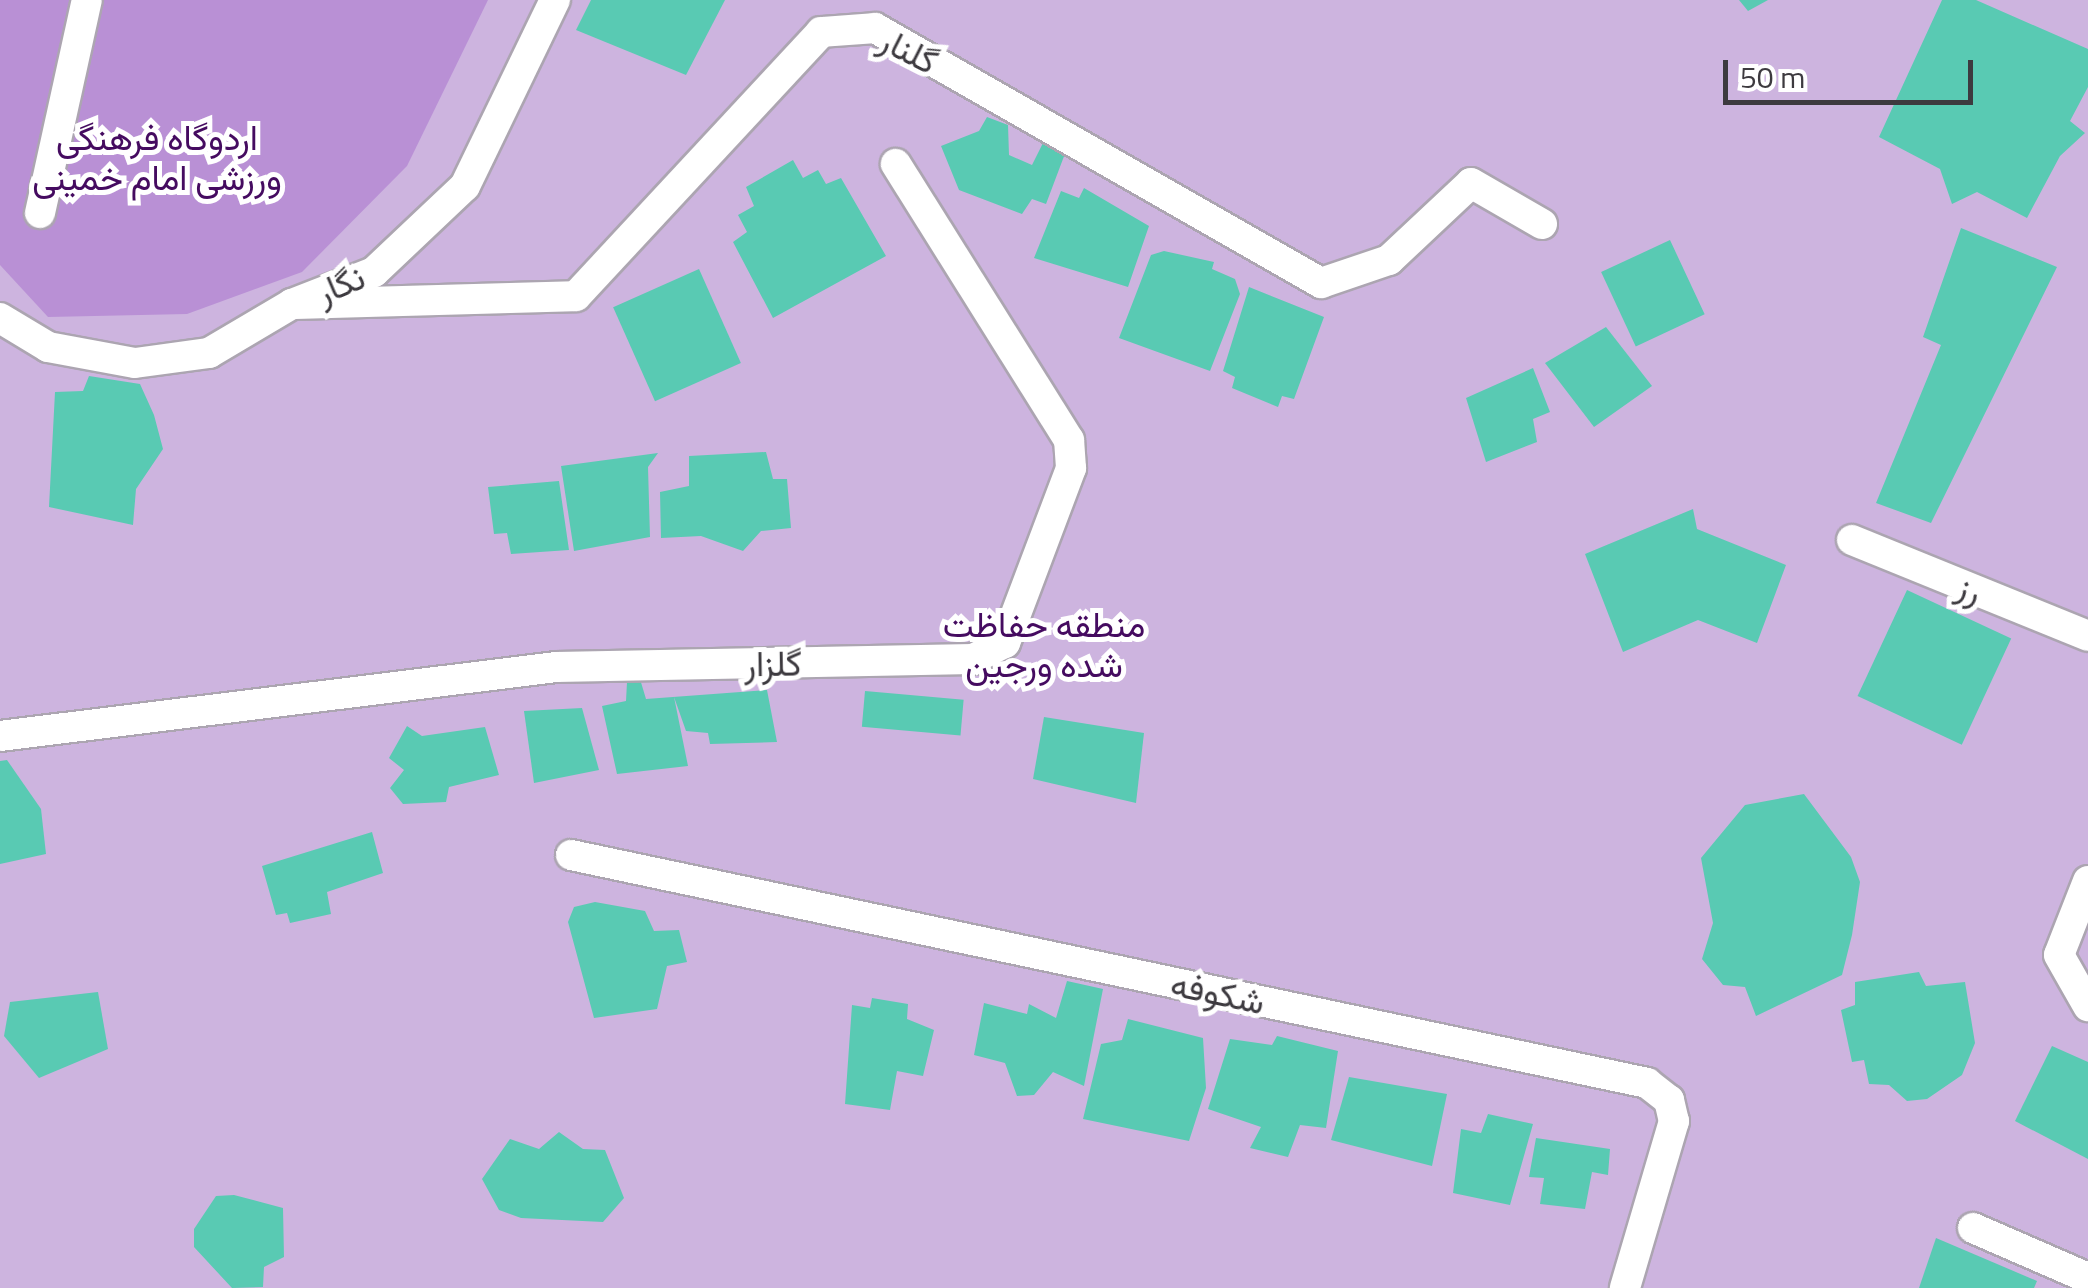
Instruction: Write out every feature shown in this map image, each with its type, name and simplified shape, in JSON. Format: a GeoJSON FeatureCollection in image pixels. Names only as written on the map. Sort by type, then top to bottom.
{"type":"FeatureCollection","features":[{"type":"Feature","properties":{"kind":"street"},"geometry":{"type":"LineString","coordinates":[[40,213],[87,0]]}},
{"type":"Feature","properties":{"kind":"street","name":"نگار"},"geometry":{"type":"LineString","coordinates":[[0,318],[48,347],[136,363],[209,353],[292,304],[374,272],[465,186],[555,0]]}},
{"type":"Feature","properties":{"kind":"street","name":"گلنار"},"geometry":{"type":"LineString","coordinates":[[292,304],[576,296],[822,32],[875,28],[1321,283],[1389,260],[1471,183],[1542,224]]}},
{"type":"Feature","properties":{"kind":"street","name":"گلزار"},"geometry":{"type":"LineString","coordinates":[[0,736],[556,667],[973,659],[1006,643],[1071,468],[1069,440],[896,164]]}},
{"type":"Feature","properties":{"kind":"street","name":"رز"},"geometry":{"type":"LineString","coordinates":[[1852,540],[2088,636]]}},
{"type":"Feature","properties":{"kind":"street","name":"شکوفه"},"geometry":{"type":"LineString","coordinates":[[571,855],[1646,1082],[1669,1100],[1674,1120],[1625,1288]]}},
{"type":"Feature","properties":{"kind":"street"},"geometry":{"type":"LineString","coordinates":[[2088,880],[2059,954],[2088,1006]]}},
{"type":"Feature","properties":{"kind":"street"},"geometry":{"type":"LineString","coordinates":[[1973,1228],[2088,1278]]}},
{"type":"Feature","properties":{"kind":"green space","name":"منطقه حفاظت شده ورجین"},"geometry":{"type":"Polygon","coordinates":[[[0,0],[2088,0],[2088,1288],[0,1288],[0,0]]]}},
{"type":"Feature","properties":{"kind":"green space","name":"اردوگاه فرهنگی ورزشی امام خمینی"},"geometry":{"type":"Polygon","coordinates":[[[0,0],[488,0],[407,166],[302,272],[187,314],[48,317],[0,265],[0,0]]]}},
{"type":"Feature","properties":{"kind":"building"},"geometry":{"type":"Polygon","coordinates":[[[591,0],[725,0],[686,75],[576,30],[591,0]]]}},
{"type":"Feature","properties":{"kind":"building"},"geometry":{"type":"Polygon","coordinates":[[[1739,0],[1768,0],[1748,11],[1739,0]]]}},
{"type":"Feature","properties":{"kind":"building"},"geometry":{"type":"Polygon","coordinates":[[[1942,0],[1976,0],[2088,49],[2088,87],[2070,121],[2085,133],[2060,156],[2027,218],[1977,192],[1952,204],[1940,169],[1879,137],[1942,0]]]}},
{"type":"Feature","properties":{"kind":"building"},"geometry":{"type":"Polygon","coordinates":[[[987,117],[1008,125],[1009,155],[1032,165],[1044,141],[1066,151],[1046,204],[1032,199],[1022,214],[959,190],[941,146],[979,131],[987,117]]]}},
{"type":"Feature","properties":{"kind":"building"},"geometry":{"type":"Polygon","coordinates":[[[793,160],[803,178],[818,170],[826,184],[841,178],[886,256],[773,318],[733,242],[747,232],[738,215],[754,206],[746,187],[793,160]]]}},
{"type":"Feature","properties":{"kind":"building"},"geometry":{"type":"Polygon","coordinates":[[[1084,188],[1149,226],[1128,287],[1034,258],[1061,191],[1079,198],[1084,188]]]}},
{"type":"Feature","properties":{"kind":"building"},"geometry":{"type":"Polygon","coordinates":[[[1961,228],[2057,267],[1931,523],[1876,503],[1941,345],[1923,337],[1961,228]]]}},
{"type":"Feature","properties":{"kind":"building"},"geometry":{"type":"Polygon","coordinates":[[[1670,240],[1705,314],[1636,346],[1601,272],[1670,240]]]}},
{"type":"Feature","properties":{"kind":"building"},"geometry":{"type":"Polygon","coordinates":[[[1164,251],[1214,262],[1212,269],[1235,279],[1240,294],[1210,371],[1119,338],[1151,255],[1164,251]]]}},
{"type":"Feature","properties":{"kind":"building"},"geometry":{"type":"Polygon","coordinates":[[[699,269],[741,363],[655,401],[613,307],[699,269]]]}},
{"type":"Feature","properties":{"kind":"building"},"geometry":{"type":"Polygon","coordinates":[[[1249,287],[1324,317],[1294,399],[1282,396],[1278,407],[1232,388],[1235,377],[1223,371],[1249,287]]]}},
{"type":"Feature","properties":{"kind":"building"},"geometry":{"type":"Polygon","coordinates":[[[1606,327],[1652,386],[1594,427],[1545,363],[1606,327]]]}},
{"type":"Feature","properties":{"kind":"building"},"geometry":{"type":"Polygon","coordinates":[[[1533,368],[1550,412],[1533,419],[1537,442],[1486,462],[1466,398],[1533,368]]]}},
{"type":"Feature","properties":{"kind":"building"},"geometry":{"type":"Polygon","coordinates":[[[89,376],[140,384],[154,415],[163,449],[136,489],[133,525],[49,507],[55,392],[83,391],[89,376]]]}},
{"type":"Feature","properties":{"kind":"building"},"geometry":{"type":"Polygon","coordinates":[[[766,452],[773,479],[787,479],[791,528],[761,531],[743,551],[701,536],[661,538],[660,492],[689,486],[689,456],[766,452]]]}},
{"type":"Feature","properties":{"kind":"building"},"geometry":{"type":"Polygon","coordinates":[[[658,453],[648,467],[650,537],[574,551],[561,466],[658,453]]]}},
{"type":"Feature","properties":{"kind":"building"},"geometry":{"type":"Polygon","coordinates":[[[559,481],[569,550],[511,554],[507,533],[494,534],[488,487],[559,481]]]}},
{"type":"Feature","properties":{"kind":"building"},"geometry":{"type":"Polygon","coordinates":[[[1693,509],[1697,529],[1786,565],[1757,643],[1698,620],[1623,652],[1585,554],[1693,509]]]}},
{"type":"Feature","properties":{"kind":"building"},"geometry":{"type":"Polygon","coordinates":[[[1907,590],[2011,639],[1962,745],[1858,696],[1907,590]]]}},
{"type":"Feature","properties":{"kind":"building"},"geometry":{"type":"Polygon","coordinates":[[[640,679],[646,699],[767,690],[777,742],[710,744],[708,733],[686,731],[674,697],[688,766],[617,774],[602,706],[626,701],[627,682],[640,679]]]}},
{"type":"Feature","properties":{"kind":"building"},"geometry":{"type":"Polygon","coordinates":[[[865,691],[964,700],[960,735],[862,727],[865,691]]]}},
{"type":"Feature","properties":{"kind":"building"},"geometry":{"type":"Polygon","coordinates":[[[582,708],[599,770],[534,783],[524,711],[582,708]]]}},
{"type":"Feature","properties":{"kind":"building"},"geometry":{"type":"Polygon","coordinates":[[[1044,717],[1144,733],[1136,803],[1033,779],[1044,717]]]}},
{"type":"Feature","properties":{"kind":"building"},"geometry":{"type":"Polygon","coordinates":[[[407,726],[422,736],[485,727],[499,775],[449,787],[446,802],[403,804],[390,788],[404,770],[389,758],[407,726]]]}},
{"type":"Feature","properties":{"kind":"building"},"geometry":{"type":"Polygon","coordinates":[[[7,760],[41,809],[46,854],[0,864],[0,761],[7,760]]]}},
{"type":"Feature","properties":{"kind":"building"},"geometry":{"type":"Polygon","coordinates":[[[1804,794],[1851,857],[1860,882],[1852,935],[1842,975],[1756,1016],[1745,987],[1723,985],[1702,959],[1713,923],[1701,858],[1745,805],[1804,794]]]}},
{"type":"Feature","properties":{"kind":"building"},"geometry":{"type":"Polygon","coordinates":[[[372,832],[383,873],[327,892],[331,914],[290,923],[287,913],[276,915],[262,866],[372,832]]]}},
{"type":"Feature","properties":{"kind":"building"},"geometry":{"type":"Polygon","coordinates":[[[595,902],[645,911],[654,931],[679,930],[687,962],[667,966],[657,1009],[594,1018],[568,922],[574,907],[595,902]]]}},
{"type":"Feature","properties":{"kind":"building"},"geometry":{"type":"Polygon","coordinates":[[[1919,972],[1926,986],[1965,982],[1975,1043],[1962,1075],[1927,1099],[1907,1101],[1889,1085],[1869,1084],[1864,1060],[1852,1062],[1841,1010],[1855,1005],[1855,982],[1919,972]]]}},
{"type":"Feature","properties":{"kind":"building"},"geometry":{"type":"Polygon","coordinates":[[[1067,981],[1103,989],[1084,1086],[1053,1072],[1034,1095],[1017,1096],[1005,1063],[974,1055],[984,1003],[1027,1014],[1029,1004],[1056,1018],[1067,981]]]}},
{"type":"Feature","properties":{"kind":"building"},"geometry":{"type":"Polygon","coordinates":[[[98,992],[108,1049],[39,1078],[4,1036],[10,1002],[98,992]]]}},
{"type":"Feature","properties":{"kind":"building"},"geometry":{"type":"Polygon","coordinates":[[[872,998],[908,1004],[907,1019],[934,1030],[923,1076],[897,1071],[890,1110],[845,1104],[852,1005],[870,1008],[872,998]]]}},
{"type":"Feature","properties":{"kind":"building"},"geometry":{"type":"Polygon","coordinates":[[[1128,1019],[1203,1038],[1206,1088],[1189,1141],[1083,1119],[1101,1044],[1122,1040],[1128,1019]]]}},
{"type":"Feature","properties":{"kind":"building"},"geometry":{"type":"Polygon","coordinates":[[[1277,1036],[1338,1051],[1326,1128],[1300,1125],[1288,1157],[1250,1148],[1261,1127],[1208,1109],[1230,1039],[1272,1045],[1277,1036]]]}},
{"type":"Feature","properties":{"kind":"building"},"geometry":{"type":"Polygon","coordinates":[[[2052,1046],[2088,1062],[2088,1159],[2015,1121],[2052,1046]]]}},
{"type":"Feature","properties":{"kind":"building"},"geometry":{"type":"Polygon","coordinates":[[[1349,1077],[1447,1094],[1432,1166],[1331,1140],[1349,1077]]]}},
{"type":"Feature","properties":{"kind":"building"},"geometry":{"type":"Polygon","coordinates":[[[1488,1114],[1533,1124],[1510,1205],[1453,1193],[1461,1129],[1481,1133],[1488,1114]]]}},
{"type":"Feature","properties":{"kind":"building"},"geometry":{"type":"Polygon","coordinates":[[[559,1132],[583,1149],[605,1150],[624,1198],[603,1222],[521,1218],[499,1210],[482,1179],[510,1139],[539,1149],[559,1132]]]}},
{"type":"Feature","properties":{"kind":"building"},"geometry":{"type":"Polygon","coordinates":[[[1536,1138],[1610,1149],[1608,1175],[1592,1172],[1585,1209],[1540,1204],[1544,1178],[1529,1177],[1536,1138]]]}},
{"type":"Feature","properties":{"kind":"building"},"geometry":{"type":"Polygon","coordinates":[[[234,1195],[283,1208],[284,1257],[264,1267],[263,1287],[232,1288],[194,1247],[194,1229],[216,1196],[234,1195]]]}},
{"type":"Feature","properties":{"kind":"building"},"geometry":{"type":"Polygon","coordinates":[[[1936,1238],[2037,1281],[2034,1288],[1919,1288],[1936,1238]]]}}]}
